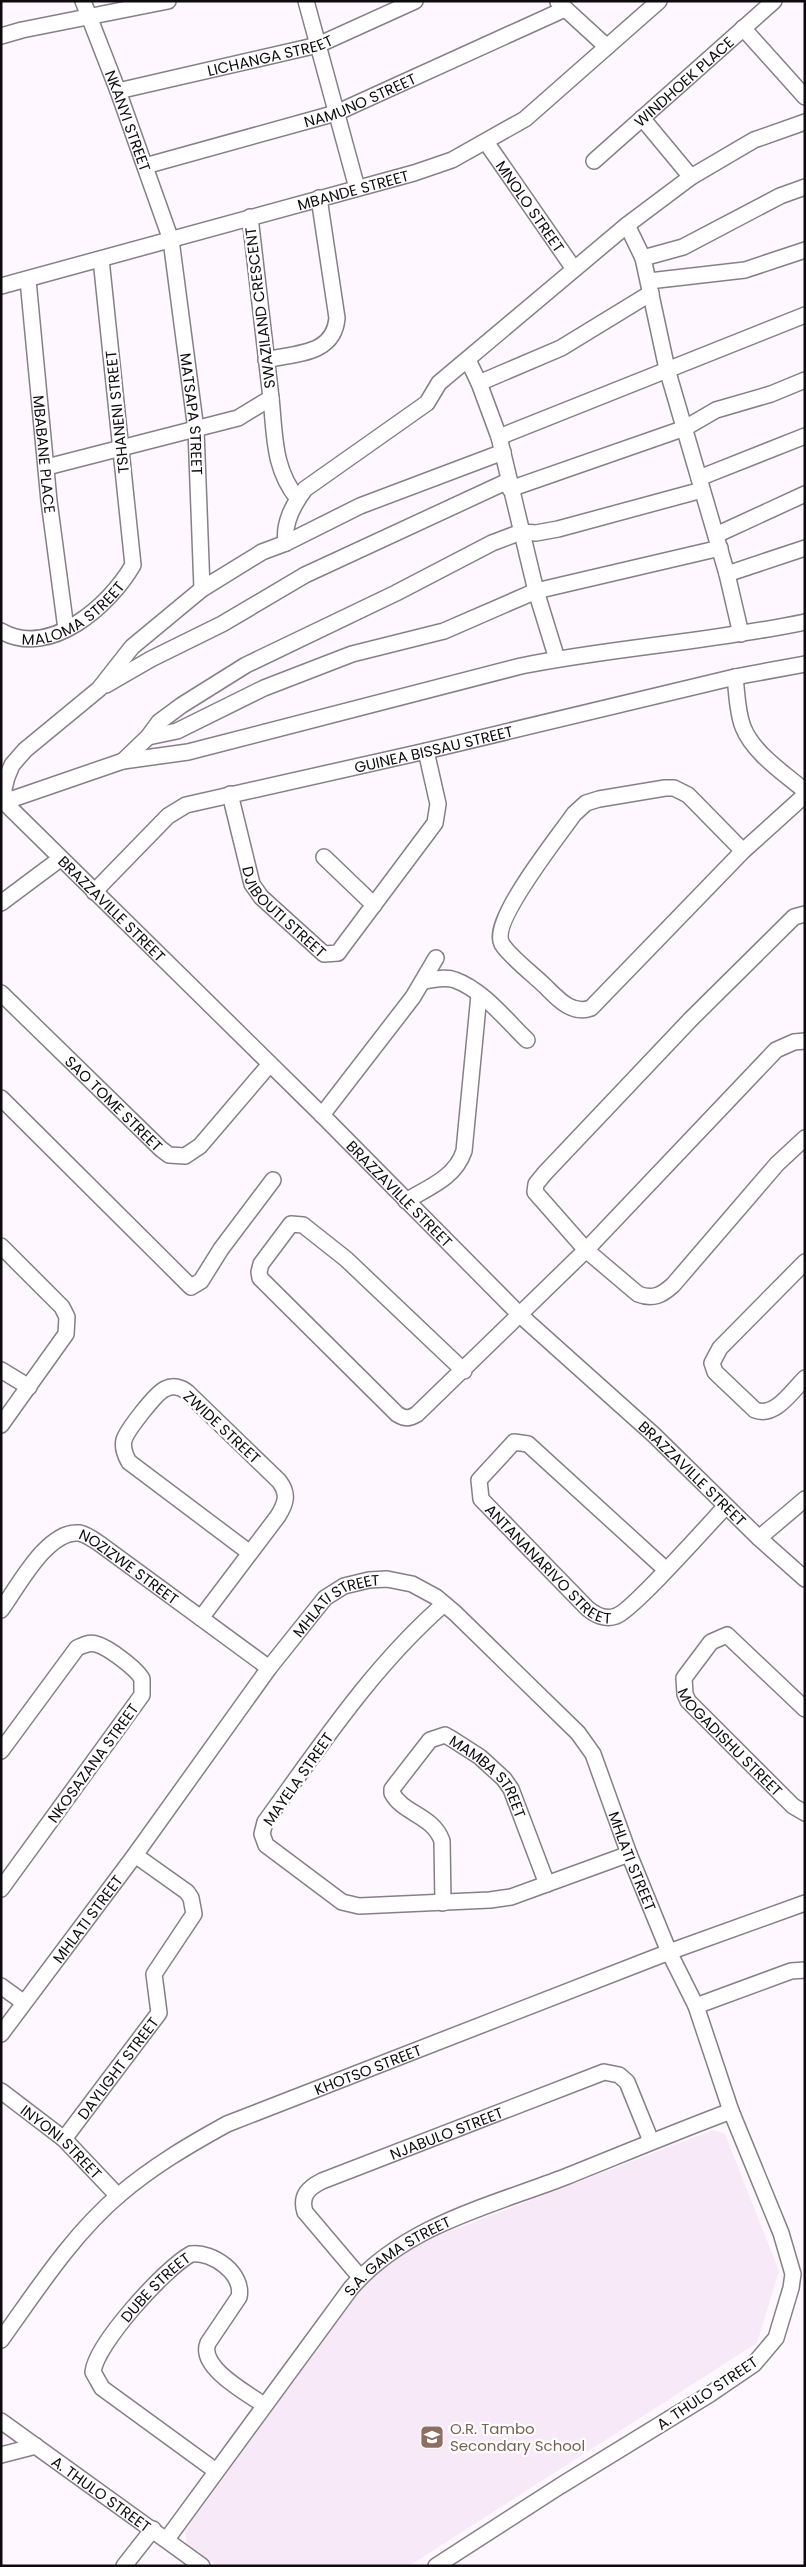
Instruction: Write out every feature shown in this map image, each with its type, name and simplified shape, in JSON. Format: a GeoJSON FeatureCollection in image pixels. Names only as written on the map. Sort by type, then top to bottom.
{"type":"FeatureCollection","features":[{"type":"Feature","properties":{"kind":"street","name":"NKANYI STREET"},"geometry":{"type":"LineString","coordinates":[[83,1],[118,90],[171,240]]}},
{"type":"Feature","properties":{"kind":"street"},"geometry":{"type":"LineString","coordinates":[[1,36],[89,16],[168,1]]}},
{"type":"Feature","properties":{"kind":"street"},"geometry":{"type":"LineString","coordinates":[[306,1],[357,188]]}},
{"type":"Feature","properties":{"kind":"street","name":"LICHANGA STREET"},"geometry":{"type":"LineString","coordinates":[[118,90],[318,45],[415,1]]}},
{"type":"Feature","properties":{"kind":"street","name":"MBANDE STREET"},"geometry":{"type":"LineString","coordinates":[[1,286],[433,167],[486,142],[532,114],[659,1]]}},
{"type":"Feature","properties":{"kind":"street","name":"WINDHOEK PLACE"},"geometry":{"type":"LineString","coordinates":[[594,161],[774,1]]}},
{"type":"Feature","properties":{"kind":"street"},"geometry":{"type":"LineString","coordinates":[[561,5],[607,47]]}},
{"type":"Feature","properties":{"kind":"street","name":"NAMUNO STREET"},"geometry":{"type":"LineString","coordinates":[[145,166],[336,113],[561,5]]}},
{"type":"Feature","properties":{"kind":"street"},"geometry":{"type":"LineString","coordinates":[[743,28],[805,97]]}},
{"type":"Feature","properties":{"kind":"street"},"geometry":{"type":"LineString","coordinates":[[642,118],[691,177]]}},
{"type":"Feature","properties":{"kind":"street"},"geometry":{"type":"LineString","coordinates":[[286,543],[284,529],[298,499],[316,481],[427,403],[439,384],[627,225],[691,177],[754,140],[805,122]]}},
{"type":"Feature","properties":{"kind":"street","name":"MNOLO STREET"},"geometry":{"type":"LineString","coordinates":[[486,142],[574,269]]}},
{"type":"Feature","properties":{"kind":"street"},"geometry":{"type":"LineString","coordinates":[[643,258],[683,247],[780,196],[805,187]]}},
{"type":"Feature","properties":{"kind":"street"},"geometry":{"type":"LineString","coordinates":[[266,360],[316,348],[324,345],[334,336],[336,318],[331,267],[319,198]]}},
{"type":"Feature","properties":{"kind":"street","name":"SWAZILAND CRESCENT"},"geometry":{"type":"LineString","coordinates":[[250,218],[277,461],[284,480],[298,499]]}},
{"type":"Feature","properties":{"kind":"street"},"geometry":{"type":"LineString","coordinates":[[627,225],[643,258],[667,369],[718,541],[741,634]]}},
{"type":"Feature","properties":{"kind":"street","name":"MATSAPA STREET"},"geometry":{"type":"LineString","coordinates":[[171,240],[196,430],[202,589]]}},
{"type":"Feature","properties":{"kind":"street"},"geometry":{"type":"LineString","coordinates":[[479,383],[561,348],[650,287],[744,270],[805,250]]}},
{"type":"Feature","properties":{"kind":"street","name":"TSHANENI STREET"},"geometry":{"type":"LineString","coordinates":[[101,259],[133,565]]}},
{"type":"Feature","properties":{"kind":"street","name":"MBABANE PLACE"},"geometry":{"type":"LineString","coordinates":[[28,280],[55,548],[66,629]]}},
{"type":"Feature","properties":{"kind":"street"},"geometry":{"type":"LineString","coordinates":[[99,689],[132,648],[202,589],[262,552],[286,543],[360,506],[501,445],[667,369],[805,315]]}},
{"type":"Feature","properties":{"kind":"street"},"geometry":{"type":"LineString","coordinates":[[468,360],[479,383],[501,445],[509,485],[536,591],[557,659]]}},
{"type":"Feature","properties":{"kind":"street"},"geometry":{"type":"LineString","coordinates":[[805,380],[771,394],[716,410],[685,428],[509,485],[305,575],[222,624],[151,659],[99,689],[25,750],[12,765],[5,783],[3,801],[123,761],[188,752],[557,659],[741,634],[805,622]]}},
{"type":"Feature","properties":{"kind":"street","name":"SWAZILAND CRESCENT"},"geometry":{"type":"LineString","coordinates":[[47,467],[121,450],[238,418],[271,398]]}},
{"type":"Feature","properties":{"kind":"street"},"geometry":{"type":"LineString","coordinates":[[123,761],[148,737],[160,722],[182,705],[246,665],[396,593],[492,543],[521,532],[536,533],[558,529],[701,484],[805,436]]}},
{"type":"Feature","properties":{"kind":"street"},"geometry":{"type":"LineString","coordinates":[[148,737],[177,731],[255,692],[336,660],[444,631],[536,591],[718,541],[805,494]]}},
{"type":"Feature","properties":{"kind":"street"},"geometry":{"type":"LineString","coordinates":[[727,574],[805,548]]}},
{"type":"Feature","properties":{"kind":"street","name":"MALOMA STREET"},"geometry":{"type":"LineString","coordinates":[[1,631],[29,640],[42,639],[66,629],[107,601],[119,587],[133,565]]}},
{"type":"Feature","properties":{"kind":"street","name":"GUINEA BISSAU STREET"},"geometry":{"type":"LineString","coordinates":[[94,892],[173,813],[186,805],[426,751],[735,677],[805,664]]}},
{"type":"Feature","properties":{"kind":"street"},"geometry":{"type":"LineString","coordinates":[[735,677],[740,718],[746,734],[760,751],[805,791]]}},
{"type":"Feature","properties":{"kind":"street","name":"DJIBOUTI STREET"},"geometry":{"type":"LineString","coordinates":[[230,794],[252,884],[261,897],[317,950],[330,955],[338,952],[435,823],[438,815],[438,804],[426,751]]}},
{"type":"Feature","properties":{"kind":"street"},"geometry":{"type":"LineString","coordinates":[[743,851],[688,795],[674,788],[608,797],[586,803],[574,814],[508,909],[500,930],[502,945],[562,1003],[582,1010],[591,1008],[743,851],[805,795]]}},
{"type":"Feature","properties":{"kind":"street","name":"BRAZZAVILLE STREET"},"geometry":{"type":"LineString","coordinates":[[3,801],[322,1115],[520,1315],[654,1435],[759,1538],[805,1579]]}},
{"type":"Feature","properties":{"kind":"street"},"geometry":{"type":"LineString","coordinates":[[324,857],[374,905]]}},
{"type":"Feature","properties":{"kind":"street"},"geometry":{"type":"LineString","coordinates":[[1,904],[60,859]]}},
{"type":"Feature","properties":{"kind":"street"},"geometry":{"type":"LineString","coordinates":[[805,914],[794,917],[690,1020],[537,1181],[535,1192],[539,1199],[586,1250],[638,1294],[645,1297],[659,1296],[673,1285],[777,1164],[805,1138]]}},
{"type":"Feature","properties":{"kind":"street"},"geometry":{"type":"LineString","coordinates":[[322,1115],[424,981],[436,958]]}},
{"type":"Feature","properties":{"kind":"street"},"geometry":{"type":"LineString","coordinates":[[424,981],[444,978],[454,979],[480,995],[527,1040]]}},
{"type":"Feature","properties":{"kind":"street","name":"SAO TOME STREET"},"geometry":{"type":"LineString","coordinates":[[1,993],[132,1119],[153,1143],[170,1155],[185,1156],[200,1146],[270,1064]]}},
{"type":"Feature","properties":{"kind":"street"},"geometry":{"type":"LineString","coordinates":[[406,1201],[451,1173],[459,1165],[464,1151],[480,995]]}},
{"type":"Feature","properties":{"kind":"street"},"geometry":{"type":"LineString","coordinates":[[464,1371],[346,1259],[303,1225],[291,1224],[261,1264],[260,1278],[403,1418],[410,1418],[417,1414],[464,1371],[586,1250],[776,1050],[794,1042],[805,1041]]}},
{"type":"Feature","properties":{"kind":"street"},"geometry":{"type":"LineString","coordinates":[[1,1098],[191,1286],[201,1281],[221,1249],[273,1180]]}},
{"type":"Feature","properties":{"kind":"street"},"geometry":{"type":"LineString","coordinates":[[1,1246],[55,1299],[67,1317],[66,1334],[1,1425]]}},
{"type":"Feature","properties":{"kind":"street"},"geometry":{"type":"LineString","coordinates":[[805,1262],[720,1348],[712,1363],[715,1372],[751,1407],[761,1412],[775,1408],[805,1378]]}},
{"type":"Feature","properties":{"kind":"street"},"geometry":{"type":"LineString","coordinates":[[1,1370],[29,1387]]}},
{"type":"Feature","properties":{"kind":"street","name":"ZWIDE STREET"},"geometry":{"type":"LineString","coordinates":[[201,1618],[250,1553],[283,1508],[286,1498],[285,1488],[187,1392],[180,1388],[166,1388],[152,1401],[125,1437],[125,1456],[128,1462],[250,1553]]}},
{"type":"Feature","properties":{"kind":"street","name":"ANTANANARIVO STREET"},"geometry":{"type":"LineString","coordinates":[[666,1569],[528,1444],[514,1442],[479,1480],[481,1499],[588,1608],[598,1615],[611,1617],[621,1614],[666,1569],[726,1506]]}},
{"type":"Feature","properties":{"kind":"street"},"geometry":{"type":"LineString","coordinates":[[759,1538],[805,1499]]}},
{"type":"Feature","properties":{"kind":"street","name":"NOZIZWE STREET"},"geometry":{"type":"LineString","coordinates":[[1,1610],[48,1546],[63,1535],[82,1533],[100,1544],[269,1668]]}},
{"type":"Feature","properties":{"kind":"street","name":"MHLATI STREET"},"geometry":{"type":"LineString","coordinates":[[1,2034],[134,1855],[269,1668],[321,1601],[344,1586],[369,1580],[387,1579],[412,1584],[444,1604],[578,1733],[588,1745],[669,1952]]}},
{"type":"Feature","properties":{"kind":"street","name":"MAYELA STREET"},"geometry":{"type":"LineString","coordinates":[[444,1604],[377,1670],[265,1822],[262,1834],[271,1851],[342,1902],[359,1906],[500,1899],[630,1854]]}},
{"type":"Feature","properties":{"kind":"street","name":"MOGADISHU STREET"},"geometry":{"type":"LineString","coordinates":[[805,1709],[727,1635],[711,1642],[684,1678],[685,1694],[688,1701],[793,1806],[805,1813]]}},
{"type":"Feature","properties":{"kind":"street","name":"NKOSAZANA STREET"},"geometry":{"type":"LineString","coordinates":[[1,1752],[77,1648],[83,1645],[98,1644],[134,1669],[142,1679],[142,1695],[1,1889]]}},
{"type":"Feature","properties":{"kind":"street","name":"MAMBA STREET"},"geometry":{"type":"LineString","coordinates":[[443,1903],[442,1841],[439,1834],[430,1823],[398,1800],[392,1793],[392,1789],[424,1744],[444,1735],[480,1758],[508,1784],[547,1884]]}},
{"type":"Feature","properties":{"kind":"street","name":"DAYLIGHT STREET"},"geometry":{"type":"LineString","coordinates":[[64,2139],[158,2013],[154,1974],[194,1914],[191,1898],[187,1892],[134,1855]]}},
{"type":"Feature","properties":{"kind":"street","name":"KHOTSO STREET"},"geometry":{"type":"LineString","coordinates":[[1,2340],[80,2235],[118,2196],[179,2150],[227,2124],[669,1952],[805,1903]]}},
{"type":"Feature","properties":{"kind":"street","name":"A. THULO STREET"},"geometry":{"type":"LineString","coordinates":[[436,2566],[560,2486],[710,2394],[754,2364],[776,2338],[789,2296],[793,2274],[781,2233],[731,2111],[696,2006],[669,1952]]}},
{"type":"Feature","properties":{"kind":"street"},"geometry":{"type":"LineString","coordinates":[[696,2006],[790,1971],[805,1970]]}},
{"type":"Feature","properties":{"kind":"street"},"geometry":{"type":"LineString","coordinates":[[1,1986],[23,2002]]}},
{"type":"Feature","properties":{"kind":"street","name":"NJABULO STREET"},"geometry":{"type":"LineString","coordinates":[[360,2277],[305,2212],[303,2202],[306,2192],[322,2181],[604,2072],[619,2075],[627,2082],[651,2141]]}},
{"type":"Feature","properties":{"kind":"street","name":"INYONI STREET"},"geometry":{"type":"LineString","coordinates":[[1,2091],[64,2139],[118,2196]]}},
{"type":"Feature","properties":{"kind":"street","name":"S.A. GAMA STREET"},"geometry":{"type":"LineString","coordinates":[[167,2539],[360,2277],[400,2245],[422,2232],[731,2111]]}},
{"type":"Feature","properties":{"kind":"street","name":"DUBE STREET"},"geometry":{"type":"LineString","coordinates":[[216,2471],[102,2388],[93,2372],[98,2355],[147,2291],[191,2254],[200,2253],[216,2260],[237,2280],[240,2291],[239,2297],[208,2343],[206,2350],[212,2366],[264,2405]]}},
{"type":"Feature","properties":{"kind":"street","name":"A. THULO STREET"},"geometry":{"type":"LineString","coordinates":[[1,2421],[202,2566]]}},
{"type":"Feature","properties":{"kind":"street"},"geometry":{"type":"LineString","coordinates":[[1,2456],[36,2446]]}},
{"type":"Feature","properties":{"kind":"street"},"geometry":{"type":"LineString","coordinates":[[124,2566],[138,2545],[153,2529]]}},
{"type":"Feature","properties":{"kind":"shaded area","name":"O.R. Tambo Secondary School"},"geometry":{"type":"Polygon","coordinates":[[[713,2130],[725,2134],[779,2271],[757,2343],[409,2566],[217,2566],[187,2544],[185,2531],[365,2283],[417,2244],[713,2130]]]}},
{"type":"Feature","properties":{"kind":"place","name":"O.R. Tambo Secondary School"},"geometry":{"type":"Point","coordinates":[432,2437]}}]}
